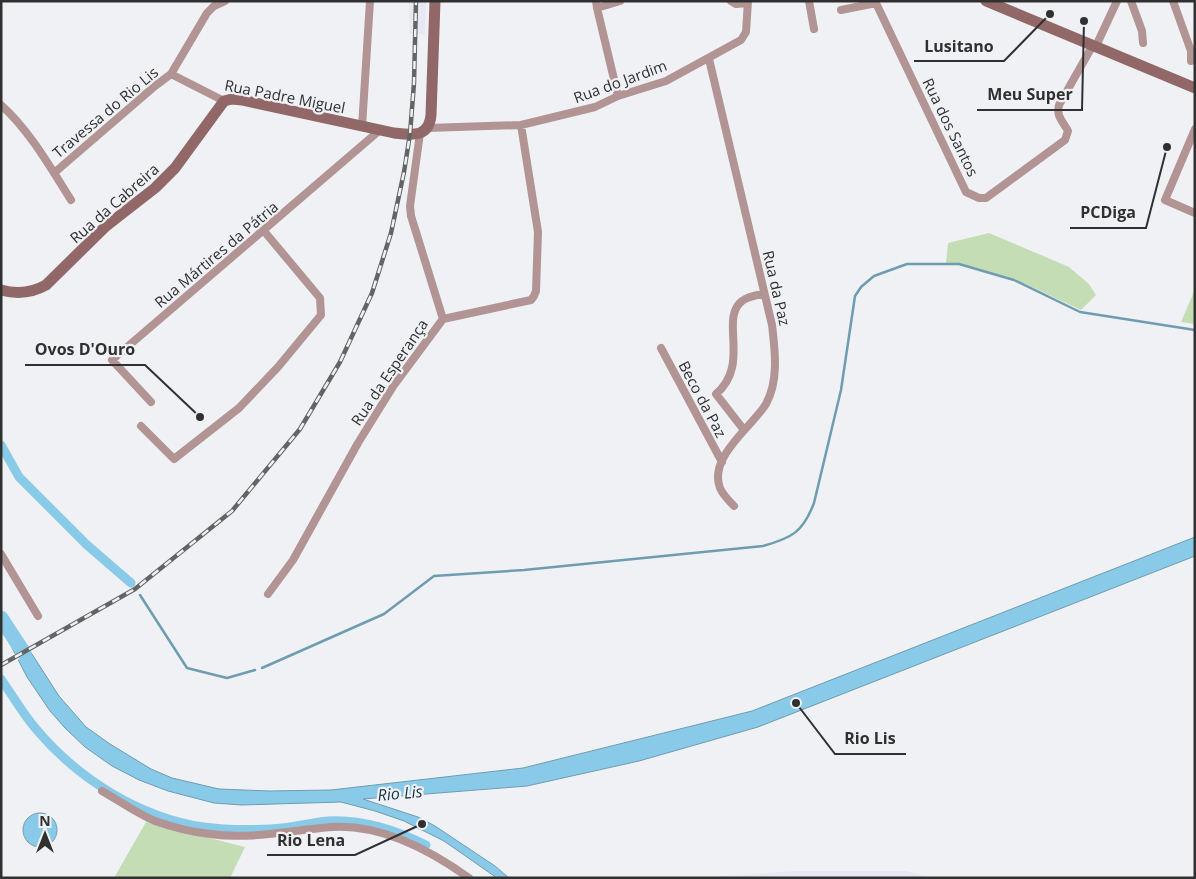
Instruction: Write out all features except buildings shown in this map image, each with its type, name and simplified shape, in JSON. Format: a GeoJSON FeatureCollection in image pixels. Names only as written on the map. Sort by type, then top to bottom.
{"type":"FeatureCollection","features":[{"type":"Feature","properties":{"kind":"main road"},"geometry":{"type":"LineString","coordinates":[[424,130],[431,115],[435,1]]}},
{"type":"Feature","properties":{"kind":"main road"},"geometry":{"type":"LineString","coordinates":[[986,1],[1195,88]]}},
{"type":"Feature","properties":{"kind":"main road","name":"Rua Padre Miguel"},"geometry":{"type":"LineString","coordinates":[[224,101],[232,99],[242,100],[402,134],[424,130]]}},
{"type":"Feature","properties":{"kind":"main road","name":"Rua da Cabreira"},"geometry":{"type":"LineString","coordinates":[[1,290],[20,292],[37,289],[46,285],[105,227],[176,168],[224,101]]}},
{"type":"Feature","properties":{"kind":"street"},"geometry":{"type":"LineString","coordinates":[[171,74],[207,13],[214,6],[225,1]]}},
{"type":"Feature","properties":{"kind":"street"},"geometry":{"type":"LineString","coordinates":[[362,127],[370,1]]}},
{"type":"Feature","properties":{"kind":"street"},"geometry":{"type":"LineString","coordinates":[[618,96],[596,5],[620,1]]}},
{"type":"Feature","properties":{"kind":"street"},"geometry":{"type":"LineString","coordinates":[[731,1],[736,4],[748,2]]}},
{"type":"Feature","properties":{"kind":"street"},"geometry":{"type":"LineString","coordinates":[[809,1],[814,29]]}},
{"type":"Feature","properties":{"kind":"street"},"geometry":{"type":"LineString","coordinates":[[1095,45],[1117,1]]}},
{"type":"Feature","properties":{"kind":"street"},"geometry":{"type":"LineString","coordinates":[[1131,1],[1142,31],[1143,43]]}},
{"type":"Feature","properties":{"kind":"street"},"geometry":{"type":"LineString","coordinates":[[1173,1],[1191,51],[1191,61]]}},
{"type":"Feature","properties":{"kind":"street","name":"Rua do Jardim"},"geometry":{"type":"LineString","coordinates":[[424,130],[520,125],[596,108],[618,96],[666,81],[744,38],[748,25],[748,2]]}},
{"type":"Feature","properties":{"kind":"street"},"geometry":{"type":"LineString","coordinates":[[841,10],[876,2]]}},
{"type":"Feature","properties":{"kind":"street","name":"Rua dos Santos"},"geometry":{"type":"LineString","coordinates":[[876,2],[966,192],[978,198],[986,198],[1065,140],[1068,131],[1059,119],[1059,105],[1095,45]]}},
{"type":"Feature","properties":{"kind":"street","name":"Rua da Paz"},"geometry":{"type":"LineString","coordinates":[[709,59],[772,325],[774,345],[774,379],[766,404],[744,430],[722,462],[719,486],[723,494],[734,506]]}},
{"type":"Feature","properties":{"kind":"street","name":"Rua Padre Miguel"},"geometry":{"type":"LineString","coordinates":[[171,74],[224,101]]}},
{"type":"Feature","properties":{"kind":"street","name":"Travessa do Rio Lis"},"geometry":{"type":"LineString","coordinates":[[1,105],[14,116],[54,173],[171,74]]}},
{"type":"Feature","properties":{"kind":"street","name":"Rua da Esperança"},"geometry":{"type":"LineString","coordinates":[[268,594],[293,560],[358,443],[394,385],[443,319],[531,300],[534,296],[536,290],[538,232],[520,125]]}},
{"type":"Feature","properties":{"kind":"street"},"geometry":{"type":"LineString","coordinates":[[1195,129],[1165,200],[1195,212]]}},
{"type":"Feature","properties":{"kind":"street","name":"Rua Mártires da Pátria"},"geometry":{"type":"LineString","coordinates":[[152,402],[112,360],[380,130]]}},
{"type":"Feature","properties":{"kind":"street"},"geometry":{"type":"LineString","coordinates":[[424,130],[410,206],[411,216],[443,319]]}},
{"type":"Feature","properties":{"kind":"street"},"geometry":{"type":"LineString","coordinates":[[54,173],[71,200]]}},
{"type":"Feature","properties":{"kind":"street"},"geometry":{"type":"LineString","coordinates":[[141,426],[174,459],[239,408],[278,367],[320,315],[320,298],[264,231]]}},
{"type":"Feature","properties":{"kind":"street"},"geometry":{"type":"LineString","coordinates":[[744,430],[716,394],[723,388],[733,370],[733,324],[736,308],[741,301],[750,296],[764,294]]}},
{"type":"Feature","properties":{"kind":"street","name":"Beco da Paz"},"geometry":{"type":"LineString","coordinates":[[661,348],[722,462]]}},
{"type":"Feature","properties":{"kind":"street"},"geometry":{"type":"LineString","coordinates":[[1,554],[38,616]]}},
{"type":"Feature","properties":{"kind":"street"},"geometry":{"type":"LineString","coordinates":[[102,791],[153,820],[212,835],[243,836],[333,827],[372,831],[418,847],[469,878]]}},
{"type":"Feature","properties":{"kind":"shaded area"},"geometry":{"type":"Polygon","coordinates":[[[409,1],[426,1],[425,34],[409,34],[409,1]]]}},
{"type":"Feature","properties":{"kind":"shaded area"},"geometry":{"type":"Polygon","coordinates":[[[793,871],[906,871],[933,878],[700,878],[793,871]]]}},
{"type":"Feature","properties":{"kind":"green space"},"geometry":{"type":"Polygon","coordinates":[[[989,233],[1069,267],[1089,284],[1096,295],[1081,310],[1015,279],[959,263],[946,263],[948,243],[989,233]]]}},
{"type":"Feature","properties":{"kind":"green space"},"geometry":{"type":"Polygon","coordinates":[[[1195,289],[1195,324],[1181,322],[1195,289]]]}},
{"type":"Feature","properties":{"kind":"green space"},"geometry":{"type":"Polygon","coordinates":[[[146,822],[245,847],[230,878],[114,878],[146,822]]]}},
{"type":"Feature","properties":{"kind":"water","name":"Rio Lis"},"geometry":{"type":"Polygon","coordinates":[[[1195,537],[1195,556],[758,727],[639,761],[527,786],[363,799],[418,817],[435,826],[495,866],[509,878],[497,878],[444,841],[404,821],[375,811],[341,802],[242,805],[214,803],[168,791],[139,780],[112,766],[85,747],[65,728],[50,711],[27,677],[9,642],[10,639],[16,636],[21,637],[59,696],[86,727],[151,769],[172,778],[219,789],[269,791],[331,790],[523,768],[752,711],[1195,537]]]}},
{"type":"Feature","properties":{"kind":"water"},"geometry":{"type":"Polygon","coordinates":[[[40,813],[52,818],[57,830],[52,842],[40,847],[28,842],[23,830],[28,818],[40,813]]]}},
{"type":"Feature","properties":{"kind":"pier"},"geometry":{"type":"Polygon","coordinates":[[[29,645],[33,652],[16,661],[13,655],[29,645]]]}},
{"type":"Feature","properties":{"kind":"waterway"},"geometry":{"type":"LineString","coordinates":[[262,668],[384,614],[434,576],[524,570],[763,546],[789,537],[801,527],[814,503],[841,390],[855,296],[861,287],[874,276],[907,264],[959,264],[1014,280],[1080,312],[1195,330]]}},
{"type":"Feature","properties":{"kind":"waterway"},"geometry":{"type":"LineString","coordinates":[[1,445],[19,477],[87,545],[131,583]]}},
{"type":"Feature","properties":{"kind":"waterway"},"geometry":{"type":"LineString","coordinates":[[140,595],[187,668],[227,678],[255,670]]}},
{"type":"Feature","properties":{"kind":"waterway","name":"Rio Lis"},"geometry":{"type":"LineString","coordinates":[[1,618],[24,653]]}},
{"type":"Feature","properties":{"kind":"waterway"},"geometry":{"type":"LineString","coordinates":[[1,679],[31,723],[71,764],[111,793],[133,805],[156,814],[179,822],[203,827],[228,829],[254,830],[328,821],[354,822],[391,830],[426,845]]}},
{"type":"Feature","properties":{"kind":"railway"},"geometry":{"type":"LineString","coordinates":[[1,665],[135,589],[232,511],[300,429],[340,362],[372,293],[391,233],[410,134],[414,83],[416,1]]}},
{"type":"Feature","properties":{"kind":"place","name":"Lusitano"},"geometry":{"type":"Point","coordinates":[1050,14]}},
{"type":"Feature","properties":{"kind":"place","name":"Meu Super"},"geometry":{"type":"Point","coordinates":[1084,21]}},
{"type":"Feature","properties":{"kind":"place","name":"PCDiga"},"geometry":{"type":"Point","coordinates":[1167,147]}},
{"type":"Feature","properties":{"kind":"place","name":"Ovos D'Ouro"},"geometry":{"type":"Point","coordinates":[200,417]}},
{"type":"Feature","properties":{"kind":"place","name":"Rio Lis"},"geometry":{"type":"Point","coordinates":[796,703]}},
{"type":"Feature","properties":{"kind":"place","name":"Rio Lena"},"geometry":{"type":"Point","coordinates":[422,824]}}]}
